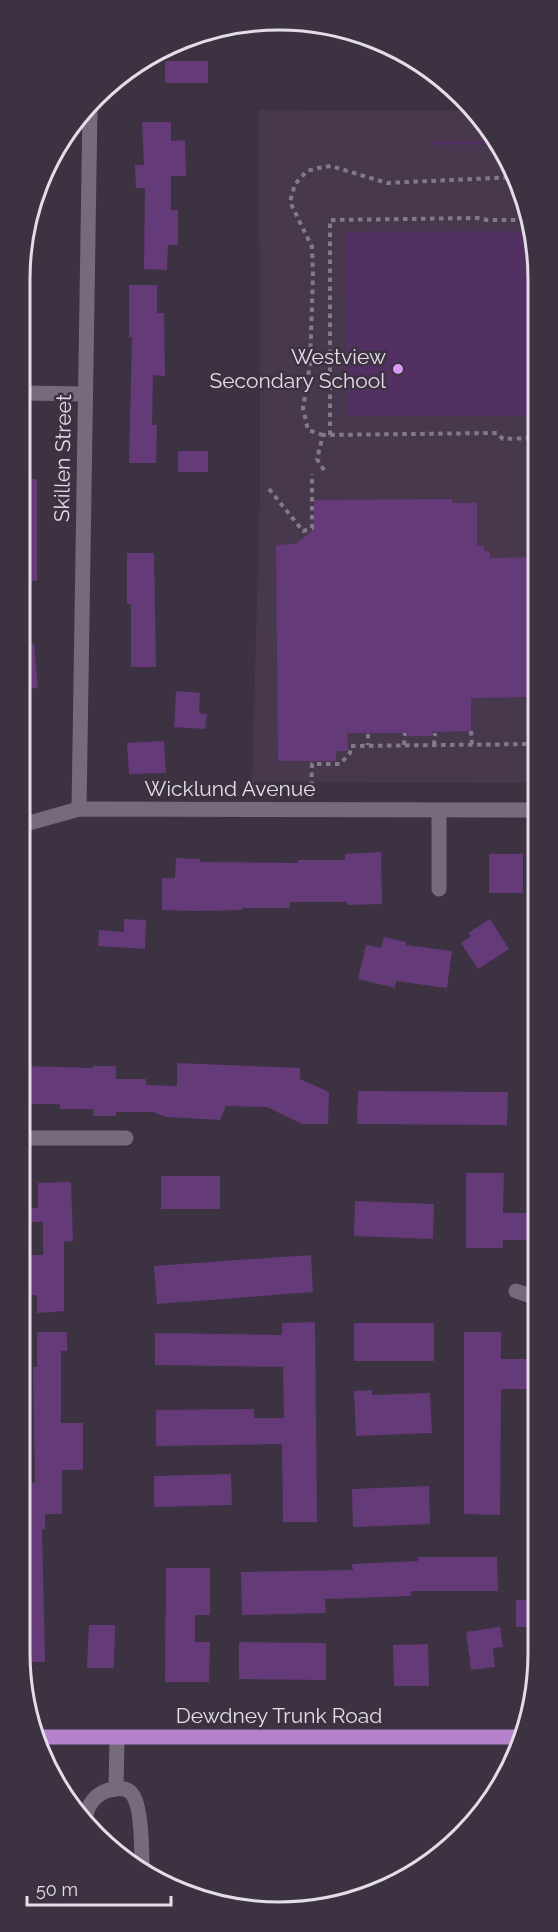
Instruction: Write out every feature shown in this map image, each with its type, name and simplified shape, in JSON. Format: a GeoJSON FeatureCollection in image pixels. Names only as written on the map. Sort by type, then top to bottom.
{"type":"FeatureCollection","features":[{"type":"Feature","properties":{"kind":"main road","name":"Dewdney Trunk Road"},"geometry":{"type":"LineString","coordinates":[[45,1737],[513,1737]]}},
{"type":"Feature","properties":{"kind":"street","name":"Skillen Street"},"geometry":{"type":"LineString","coordinates":[[79,809],[90,117]]}},
{"type":"Feature","properties":{"kind":"street"},"geometry":{"type":"LineString","coordinates":[[30,393],[86,394]]}},
{"type":"Feature","properties":{"kind":"street","name":"Wicklund Avenue"},"geometry":{"type":"LineString","coordinates":[[30,823],[79,809],[528,810]]}},
{"type":"Feature","properties":{"kind":"street"},"geometry":{"type":"LineString","coordinates":[[439,811],[439,889]]}},
{"type":"Feature","properties":{"kind":"street"},"geometry":{"type":"LineString","coordinates":[[30,1138],[126,1138]]}},
{"type":"Feature","properties":{"kind":"street"},"geometry":{"type":"LineString","coordinates":[[516,1291],[528,1295]]}},
{"type":"Feature","properties":{"kind":"street"},"geometry":{"type":"LineString","coordinates":[[116,1789],[117,1738]]}},
{"type":"Feature","properties":{"kind":"street"},"geometry":{"type":"LineString","coordinates":[[88,1812],[89,1805],[97,1795],[106,1790],[128,1790],[136,1800],[141,1832],[142,1861]]}},
{"type":"Feature","properties":{"kind":"path"},"geometry":{"type":"LineString","coordinates":[[506,177],[387,183],[331,166],[307,171],[295,184],[290,202],[312,247],[310,364],[303,408],[308,430],[323,435],[497,433],[503,439],[528,438]]}},
{"type":"Feature","properties":{"kind":"path"},"geometry":{"type":"LineString","coordinates":[[330,435],[330,220],[478,218],[521,220]]}},
{"type":"Feature","properties":{"kind":"path"},"geometry":{"type":"LineString","coordinates":[[323,435],[317,459],[324,470]]}},
{"type":"Feature","properties":{"kind":"path"},"geometry":{"type":"LineString","coordinates":[[269,489],[303,531],[312,528],[312,474]]}},
{"type":"Feature","properties":{"kind":"path"},"geometry":{"type":"LineString","coordinates":[[471,731],[472,745]]}},
{"type":"Feature","properties":{"kind":"path"},"geometry":{"type":"LineString","coordinates":[[404,745],[405,733]]}},
{"type":"Feature","properties":{"kind":"path"},"geometry":{"type":"LineString","coordinates":[[434,745],[435,733]]}},
{"type":"Feature","properties":{"kind":"path"},"geometry":{"type":"LineString","coordinates":[[368,734],[368,746]]}},
{"type":"Feature","properties":{"kind":"path"},"geometry":{"type":"LineString","coordinates":[[311,796],[312,764],[340,764],[350,753],[351,746],[528,744]]}},
{"type":"Feature","properties":{"kind":"shaded area","name":"Westview Secondary School"},"geometry":{"type":"Polygon","coordinates":[[[259,110],[462,111],[477,127],[502,169],[520,215],[526,246],[528,279],[528,783],[252,782],[260,492],[259,110]]]}},
{"type":"Feature","properties":{"kind":"shaded area"},"geometry":{"type":"Polygon","coordinates":[[[431,141],[486,141],[488,144],[431,145],[431,141]]]}},
{"type":"Feature","properties":{"kind":"shaded area"},"geometry":{"type":"Polygon","coordinates":[[[523,231],[528,279],[528,416],[347,416],[346,232],[523,231]]]}},
{"type":"Feature","properties":{"kind":"building"},"geometry":{"type":"Polygon","coordinates":[[[165,61],[208,61],[208,83],[165,83],[165,61]]]}},
{"type":"Feature","properties":{"kind":"building"},"geometry":{"type":"Polygon","coordinates":[[[142,122],[171,122],[171,141],[185,140],[186,176],[171,176],[171,210],[178,210],[178,245],[168,245],[167,270],[144,269],[145,188],[136,188],[135,165],[144,165],[142,122]]]}},
{"type":"Feature","properties":{"kind":"building"},"geometry":{"type":"Polygon","coordinates":[[[129,285],[157,285],[157,313],[164,313],[165,376],[153,375],[152,425],[157,425],[156,463],[129,463],[132,337],[129,337],[129,285]]]}},
{"type":"Feature","properties":{"kind":"building"},"geometry":{"type":"Polygon","coordinates":[[[178,451],[208,451],[208,472],[178,472],[178,451]]]}},
{"type":"Feature","properties":{"kind":"building"},"geometry":{"type":"Polygon","coordinates":[[[30,479],[37,479],[37,581],[30,580],[30,479]]]}},
{"type":"Feature","properties":{"kind":"building"},"geometry":{"type":"Polygon","coordinates":[[[452,499],[452,503],[477,503],[477,546],[484,546],[484,551],[490,551],[490,558],[528,557],[528,697],[471,698],[471,731],[432,732],[432,736],[408,736],[408,733],[347,733],[348,751],[336,751],[336,761],[278,761],[276,545],[296,544],[314,529],[314,500],[452,499]]]}},
{"type":"Feature","properties":{"kind":"building"},"geometry":{"type":"Polygon","coordinates":[[[127,553],[154,553],[156,667],[131,667],[131,604],[127,604],[127,553]]]}},
{"type":"Feature","properties":{"kind":"building"},"geometry":{"type":"Polygon","coordinates":[[[30,644],[34,644],[38,688],[30,689],[30,644]]]}},
{"type":"Feature","properties":{"kind":"building"},"geometry":{"type":"Polygon","coordinates":[[[176,691],[200,693],[199,713],[207,714],[205,729],[174,727],[176,691]]]}},
{"type":"Feature","properties":{"kind":"building"},"geometry":{"type":"Polygon","coordinates":[[[164,741],[166,773],[129,774],[127,743],[164,741]]]}},
{"type":"Feature","properties":{"kind":"building"},"geometry":{"type":"Polygon","coordinates":[[[381,852],[382,904],[290,902],[290,908],[162,910],[162,878],[175,878],[176,858],[200,859],[200,862],[298,863],[298,860],[345,860],[345,854],[381,852]]]}},
{"type":"Feature","properties":{"kind":"building"},"geometry":{"type":"Polygon","coordinates":[[[489,854],[523,854],[523,893],[489,893],[489,854]]]}},
{"type":"Feature","properties":{"kind":"building"},"geometry":{"type":"Polygon","coordinates":[[[124,919],[146,920],[145,949],[98,946],[99,930],[124,932],[124,919]]]}},
{"type":"Feature","properties":{"kind":"building"},"geometry":{"type":"Polygon","coordinates":[[[490,919],[509,949],[478,969],[461,943],[471,936],[468,933],[490,919]]]}},
{"type":"Feature","properties":{"kind":"building"},"geometry":{"type":"Polygon","coordinates":[[[384,937],[406,942],[406,945],[452,951],[447,988],[396,981],[395,988],[358,979],[366,945],[381,948],[384,937]]]}},
{"type":"Feature","properties":{"kind":"building"},"geometry":{"type":"Polygon","coordinates":[[[177,1063],[300,1068],[300,1079],[329,1092],[328,1124],[302,1124],[267,1107],[226,1106],[220,1120],[166,1117],[153,1112],[116,1112],[116,1116],[93,1116],[93,1109],[60,1109],[60,1104],[30,1104],[30,1066],[93,1068],[93,1066],[116,1066],[116,1079],[146,1079],[146,1085],[177,1086],[177,1063]]]}},
{"type":"Feature","properties":{"kind":"building"},"geometry":{"type":"Polygon","coordinates":[[[358,1091],[508,1092],[507,1125],[357,1124],[358,1091]]]}},
{"type":"Feature","properties":{"kind":"building"},"geometry":{"type":"Polygon","coordinates":[[[466,1173],[504,1173],[503,1213],[528,1213],[528,1240],[503,1240],[503,1248],[466,1248],[466,1173]]]}},
{"type":"Feature","properties":{"kind":"building"},"geometry":{"type":"Polygon","coordinates":[[[161,1176],[220,1176],[220,1209],[161,1209],[161,1176]]]}},
{"type":"Feature","properties":{"kind":"building"},"geometry":{"type":"Polygon","coordinates":[[[71,1182],[73,1241],[64,1242],[64,1311],[37,1313],[37,1295],[31,1295],[31,1255],[43,1255],[43,1222],[30,1222],[30,1208],[38,1208],[38,1183],[71,1182]]]}},
{"type":"Feature","properties":{"kind":"building"},"geometry":{"type":"Polygon","coordinates":[[[355,1201],[434,1204],[433,1239],[354,1236],[355,1201]]]}},
{"type":"Feature","properties":{"kind":"building"},"geometry":{"type":"Polygon","coordinates":[[[311,1255],[313,1292],[157,1304],[154,1266],[311,1255]]]}},
{"type":"Feature","properties":{"kind":"building"},"geometry":{"type":"Polygon","coordinates":[[[315,1322],[317,1522],[283,1522],[282,1444],[156,1446],[156,1410],[254,1409],[254,1418],[284,1418],[283,1367],[155,1365],[155,1333],[282,1335],[282,1323],[315,1322]]]}},
{"type":"Feature","properties":{"kind":"building"},"geometry":{"type":"Polygon","coordinates":[[[354,1323],[434,1323],[434,1361],[354,1361],[354,1323]]]}},
{"type":"Feature","properties":{"kind":"building"},"geometry":{"type":"Polygon","coordinates":[[[37,1332],[67,1332],[67,1351],[61,1351],[61,1423],[83,1423],[83,1470],[62,1470],[62,1514],[45,1514],[45,1529],[42,1529],[45,1662],[31,1662],[30,1653],[30,1483],[35,1483],[33,1367],[37,1367],[37,1332]]]}},
{"type":"Feature","properties":{"kind":"building"},"geometry":{"type":"Polygon","coordinates":[[[464,1332],[501,1332],[501,1359],[528,1359],[528,1389],[501,1389],[500,1515],[464,1514],[464,1332]]]}},
{"type":"Feature","properties":{"kind":"building"},"geometry":{"type":"Polygon","coordinates":[[[372,1390],[372,1395],[430,1393],[432,1433],[356,1436],[354,1391],[372,1390]]]}},
{"type":"Feature","properties":{"kind":"building"},"geometry":{"type":"Polygon","coordinates":[[[231,1474],[232,1505],[154,1507],[154,1476],[231,1474]]]}},
{"type":"Feature","properties":{"kind":"building"},"geometry":{"type":"Polygon","coordinates":[[[429,1486],[430,1524],[353,1527],[352,1489],[429,1486]]]}},
{"type":"Feature","properties":{"kind":"building"},"geometry":{"type":"Polygon","coordinates":[[[418,1557],[497,1557],[498,1591],[411,1591],[411,1596],[325,1599],[326,1613],[242,1615],[241,1572],[353,1570],[352,1564],[418,1561],[418,1557]]]}},
{"type":"Feature","properties":{"kind":"building"},"geometry":{"type":"Polygon","coordinates":[[[166,1568],[210,1568],[210,1615],[195,1615],[195,1642],[210,1642],[209,1682],[165,1682],[166,1568]]]}},
{"type":"Feature","properties":{"kind":"building"},"geometry":{"type":"Polygon","coordinates":[[[516,1600],[528,1600],[528,1627],[516,1627],[516,1600]]]}},
{"type":"Feature","properties":{"kind":"building"},"geometry":{"type":"Polygon","coordinates":[[[89,1625],[115,1625],[114,1668],[87,1668],[89,1625]]]}},
{"type":"Feature","properties":{"kind":"building"},"geometry":{"type":"Polygon","coordinates":[[[500,1627],[503,1647],[493,1648],[495,1667],[471,1670],[466,1632],[500,1627]]]}},
{"type":"Feature","properties":{"kind":"building"},"geometry":{"type":"Polygon","coordinates":[[[239,1642],[326,1643],[326,1680],[239,1679],[239,1642]]]}},
{"type":"Feature","properties":{"kind":"building"},"geometry":{"type":"Polygon","coordinates":[[[428,1644],[429,1686],[394,1686],[393,1645],[428,1644]]]}},
{"type":"Feature","properties":{"kind":"place","name":"Westview Secondary School"},"geometry":{"type":"Point","coordinates":[398,369]}}]}
